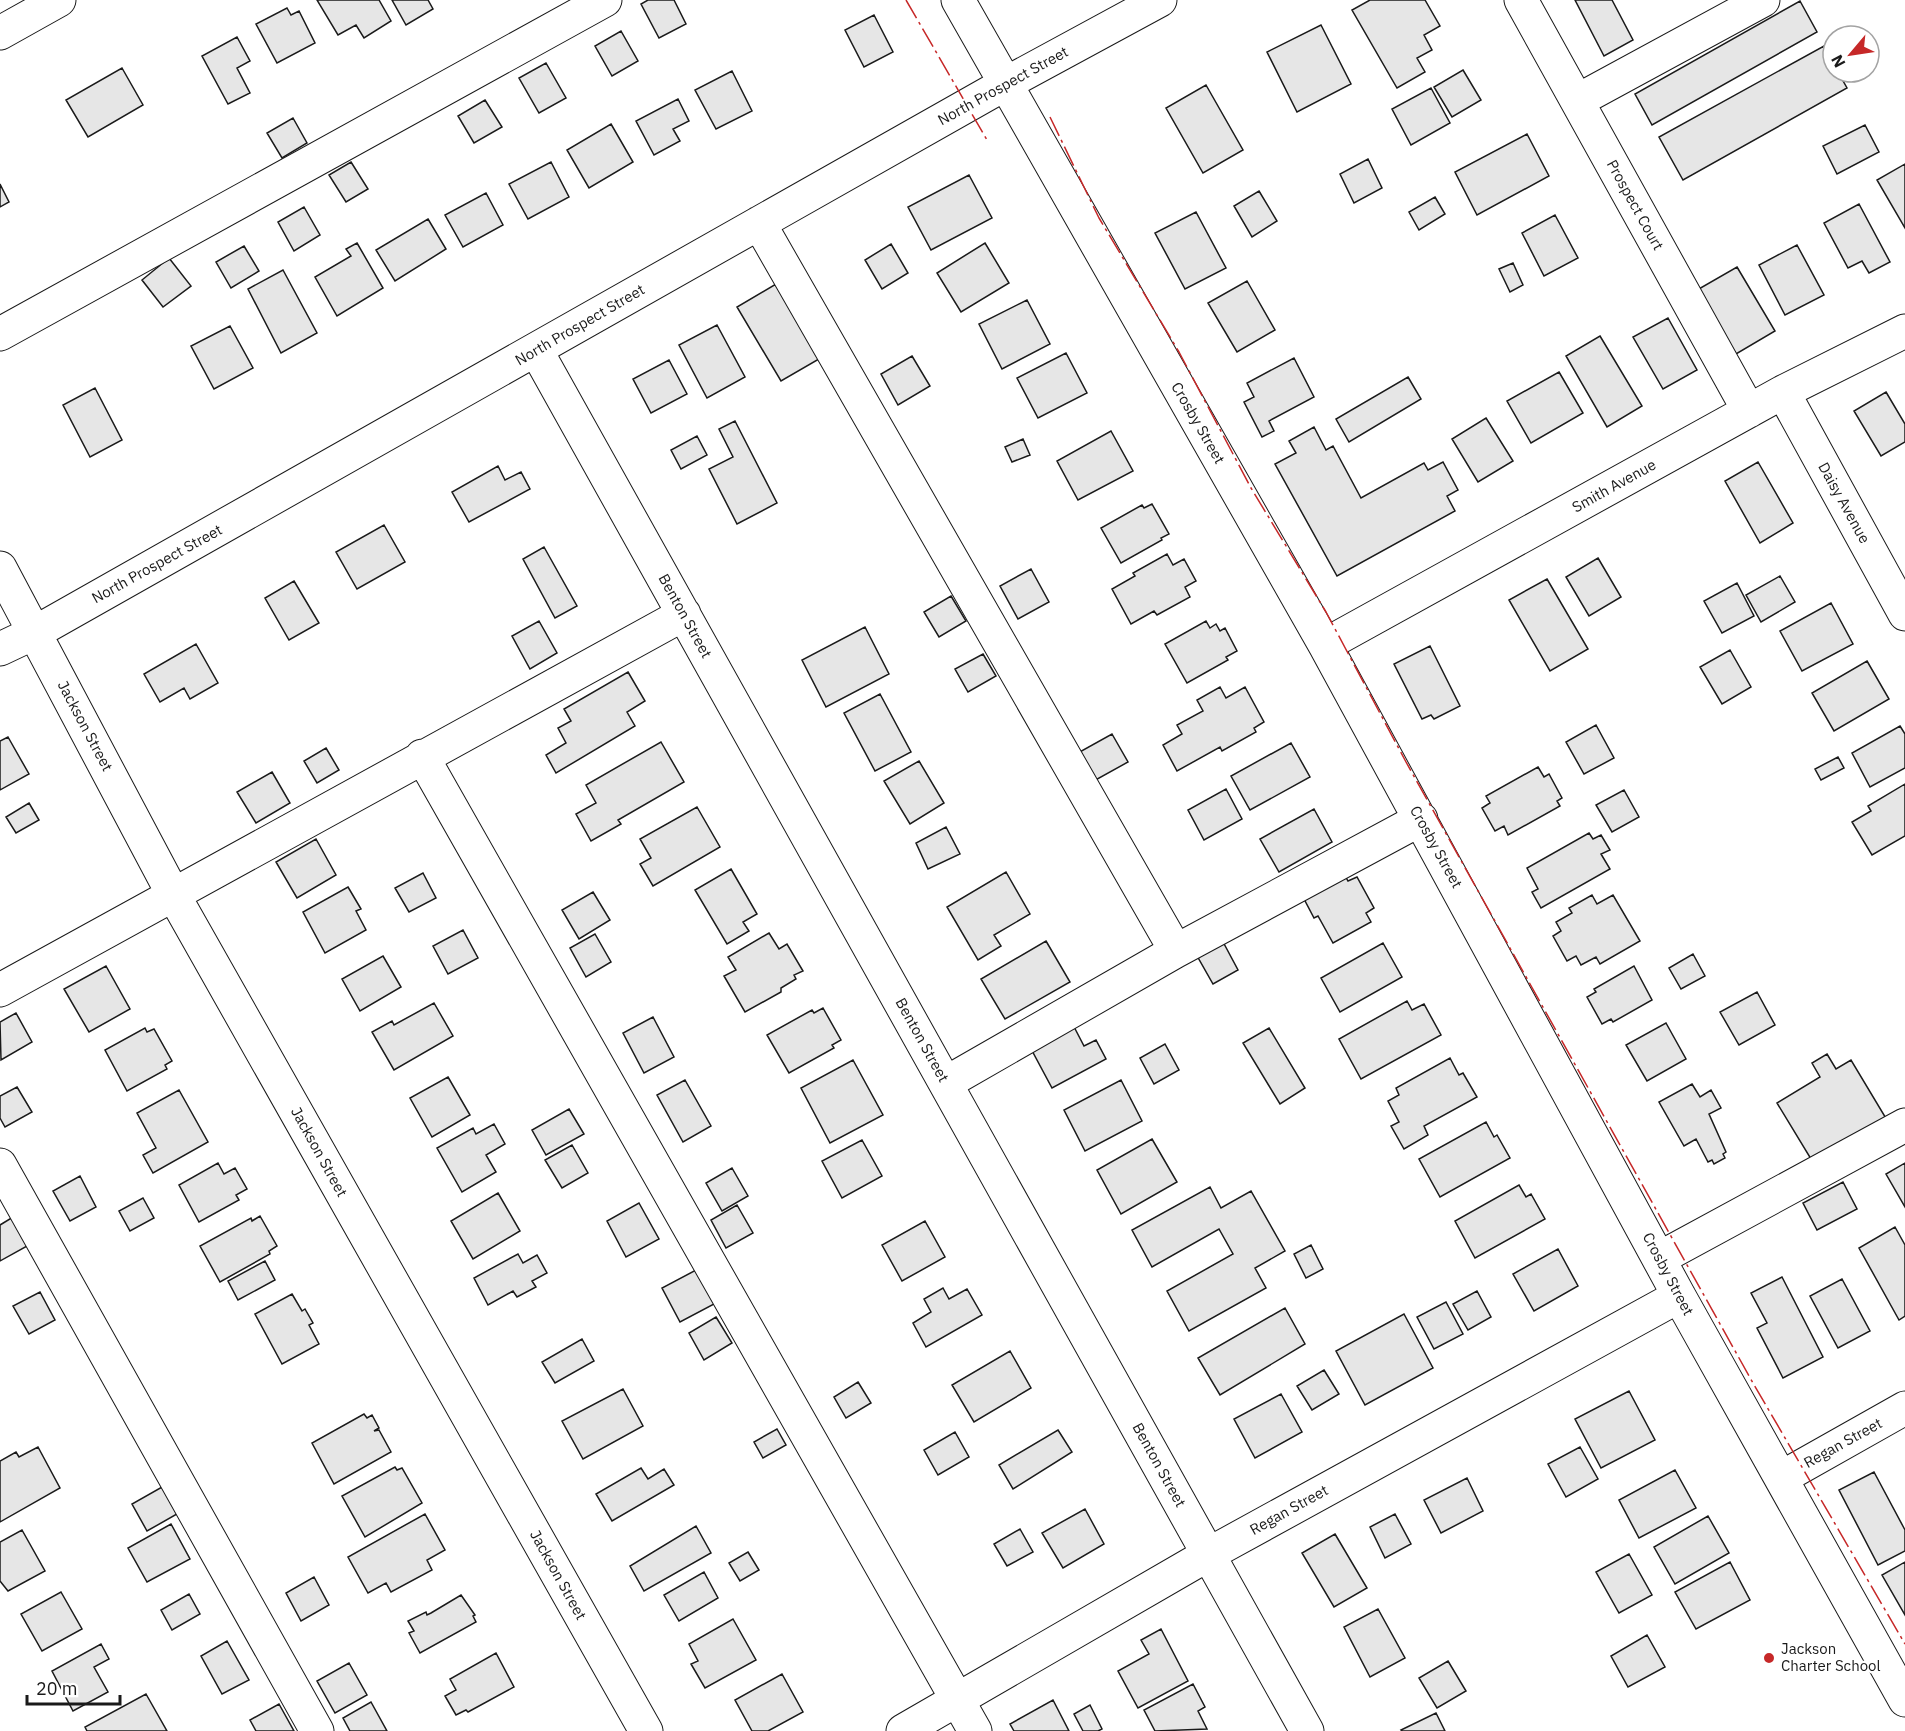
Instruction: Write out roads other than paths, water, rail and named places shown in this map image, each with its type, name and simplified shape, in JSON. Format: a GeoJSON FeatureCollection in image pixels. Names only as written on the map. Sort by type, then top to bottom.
{"type":"FeatureCollection","features":[{"type":"Feature","properties":{"kind":"street"},"geometry":{"type":"LineString","coordinates":[[0,33],[59,0]]}},
{"type":"Feature","properties":{"kind":"street"},"geometry":{"type":"LineString","coordinates":[[0,334],[605,0]]}},
{"type":"Feature","properties":{"kind":"street","name":"Crosby Street"},"geometry":{"type":"LineString","coordinates":[[958,0],[1325,645],[1679,1296],[1905,1700]]}},
{"type":"Feature","properties":{"kind":"street","name":"North Prospect Street"},"geometry":{"type":"LineString","coordinates":[[0,650],[36,632],[1005,84],[1160,0]]}},
{"type":"Feature","properties":{"kind":"street","name":"Prospect Court"},"geometry":{"type":"LineString","coordinates":[[1521,0],[1749,411]]}},
{"type":"Feature","properties":{"kind":"street"},"geometry":{"type":"LineString","coordinates":[[1577,101],[1763,0]]}},
{"type":"Feature","properties":{"kind":"street"},"geometry":{"type":"LineString","coordinates":[[759,223],[1176,951]]}},
{"type":"Feature","properties":{"kind":"street","name":"Smith Avenue"},"geometry":{"type":"LineString","coordinates":[[1325,645],[1783,392],[1905,331]]}},
{"type":"Feature","properties":{"kind":"street","name":"Benton Street"},"geometry":{"type":"LineString","coordinates":[[536,350],[1307,1731]]}},
{"type":"Feature","properties":{"kind":"street","name":"Daisy Avenue"},"geometry":{"type":"LineString","coordinates":[[1783,392],[1905,614]]}},
{"type":"Feature","properties":{"kind":"street","name":"Jackson Street"},"geometry":{"type":"LineString","coordinates":[[0,568],[173,894],[646,1731]]}},
{"type":"Feature","properties":{"kind":"street"},"geometry":{"type":"LineString","coordinates":[[0,990],[684,614]]}},
{"type":"Feature","properties":{"kind":"street"},"geometry":{"type":"LineString","coordinates":[[422,756],[975,1731]]}},
{"type":"Feature","properties":{"kind":"street"},"geometry":{"type":"LineString","coordinates":[[946,1083],[1176,951],[1421,819]]}},
{"type":"Feature","properties":{"kind":"street"},"geometry":{"type":"LineString","coordinates":[[1660,1258],[1905,1125]]}},
{"type":"Feature","properties":{"kind":"street"},"geometry":{"type":"LineString","coordinates":[[0,1165],[318,1731]]}},
{"type":"Feature","properties":{"kind":"street","name":"Regan Street"},"geometry":{"type":"LineString","coordinates":[[903,1731],[1209,1554],[1679,1296]]}},
{"type":"Feature","properties":{"kind":"street","name":"Regan Street"},"geometry":{"type":"LineString","coordinates":[[1780,1478],[1905,1408]]}},
{"type":"Feature","properties":{"kind":"place","name":"Jackson Charter School"},"geometry":{"type":"Point","coordinates":[1769,1658]}}]}
